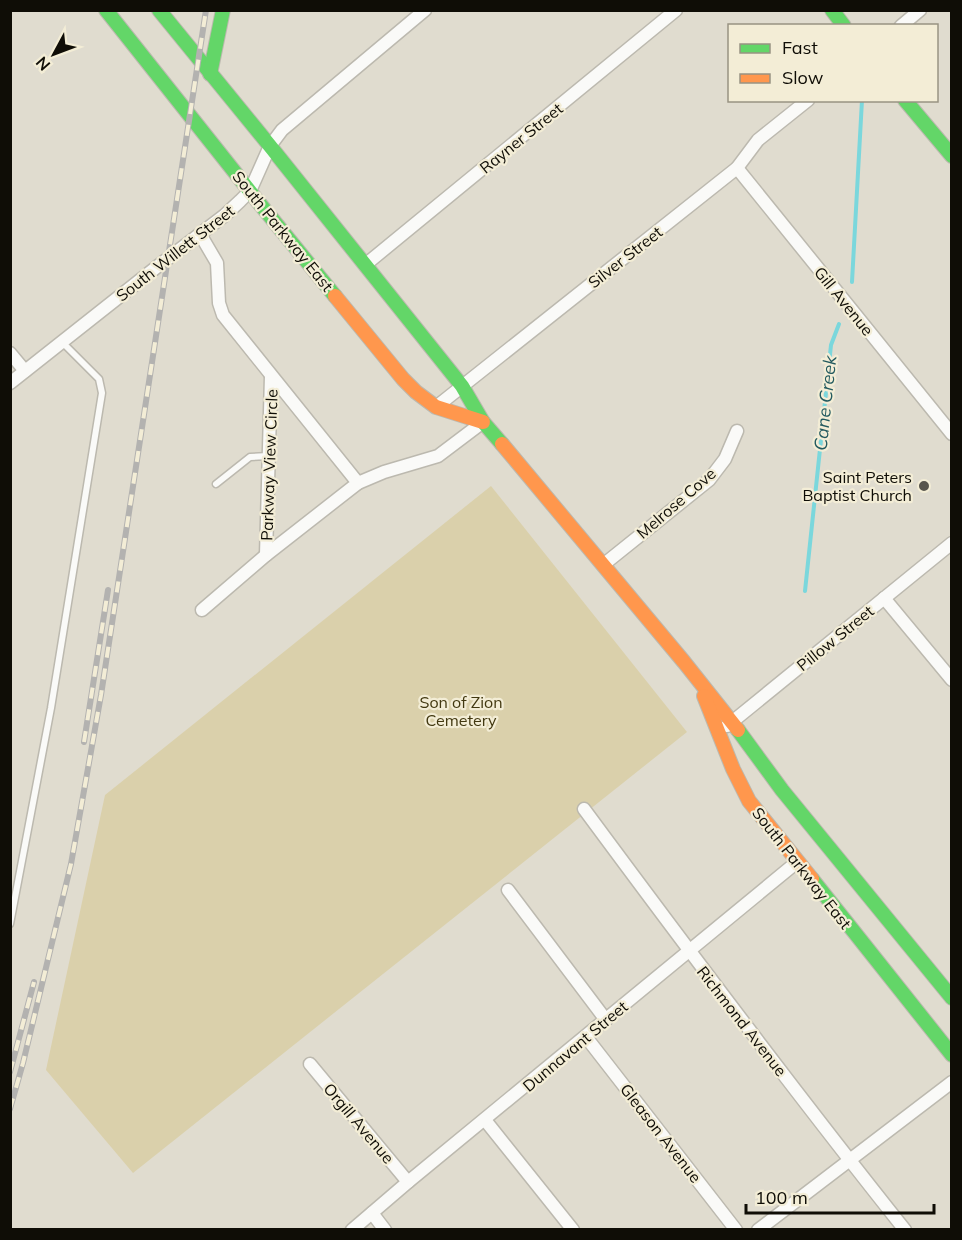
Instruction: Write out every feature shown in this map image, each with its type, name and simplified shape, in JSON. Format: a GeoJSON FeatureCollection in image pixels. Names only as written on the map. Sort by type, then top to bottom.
{"type":"FeatureCollection","features":[{"type":"Feature","properties":{"kind":"main road","name":"South Parkway East"},"geometry":{"type":"LineString","coordinates":[[106,10],[391,365],[416,392],[436,407],[483,422]]}},
{"type":"Feature","properties":{"kind":"main road","name":"South Parkway East"},"geometry":{"type":"LineString","coordinates":[[159,10],[462,386],[483,422],[684,662],[782,790],[951,998]]}},
{"type":"Feature","properties":{"kind":"main road"},"geometry":{"type":"LineString","coordinates":[[210,74],[223,10]]}},
{"type":"Feature","properties":{"kind":"main road"},"geometry":{"type":"LineString","coordinates":[[832,10],[842,24]]}},
{"type":"Feature","properties":{"kind":"main road"},"geometry":{"type":"LineString","coordinates":[[907,102],[951,156]]}},
{"type":"Feature","properties":{"kind":"main road","name":"South Parkway East"},"geometry":{"type":"LineString","coordinates":[[684,662],[705,697],[749,801],[951,1055]]}},
{"type":"Feature","properties":{"kind":"street","name":"South Willett Street"},"geometry":{"type":"LineString","coordinates":[[10,383],[225,215],[250,191],[270,146],[282,130],[425,10]]}},
{"type":"Feature","properties":{"kind":"street","name":"Rayner Street"},"geometry":{"type":"LineString","coordinates":[[365,265],[676,10]]}},
{"type":"Feature","properties":{"kind":"street"},"geometry":{"type":"LineString","coordinates":[[903,24],[920,10]]}},
{"type":"Feature","properties":{"kind":"street","name":"Silver Street"},"geometry":{"type":"LineString","coordinates":[[436,407],[737,168],[758,140],[805,102]]}},
{"type":"Feature","properties":{"kind":"street","name":"Gill Avenue"},"geometry":{"type":"LineString","coordinates":[[737,168],[951,434]]}},
{"type":"Feature","properties":{"kind":"street","name":"Parkway View Circle"},"geometry":{"type":"LineString","coordinates":[[200,234],[217,262],[219,303],[224,315],[358,483]]}},
{"type":"Feature","properties":{"kind":"street"},"geometry":{"type":"LineString","coordinates":[[10,353],[25,371]]}},
{"type":"Feature","properties":{"kind":"street","name":"Parkway View Circle"},"geometry":{"type":"LineString","coordinates":[[266,555],[271,376]]}},
{"type":"Feature","properties":{"kind":"street","name":"Parkway View Circle"},"geometry":{"type":"LineString","coordinates":[[202,610],[266,555],[358,483],[384,472],[438,456],[483,422]]}},
{"type":"Feature","properties":{"kind":"street","name":"Melrose Cove"},"geometry":{"type":"LineString","coordinates":[[603,565],[709,480],[725,459],[737,432]]}},
{"type":"Feature","properties":{"kind":"street","name":"Pillow Street"},"geometry":{"type":"LineString","coordinates":[[719,732],[951,543]]}},
{"type":"Feature","properties":{"kind":"street"},"geometry":{"type":"LineString","coordinates":[[884,598],[951,680]]}},
{"type":"Feature","properties":{"kind":"street","name":"Richmond Avenue"},"geometry":{"type":"LineString","coordinates":[[585,809],[688,951],[904,1230]]}},
{"type":"Feature","properties":{"kind":"street","name":"Dunnavant Street"},"geometry":{"type":"LineString","coordinates":[[352,1230],[797,862]]}},
{"type":"Feature","properties":{"kind":"street"},"geometry":{"type":"LineString","coordinates":[[508,891],[606,1020]]}},
{"type":"Feature","properties":{"kind":"street","name":"Gleason Avenue"},"geometry":{"type":"LineString","coordinates":[[586,1037],[736,1230]]}},
{"type":"Feature","properties":{"kind":"street","name":"Orgill Avenue"},"geometry":{"type":"LineString","coordinates":[[310,1064],[408,1182]]}},
{"type":"Feature","properties":{"kind":"street"},"geometry":{"type":"LineString","coordinates":[[758,1230],[951,1082]]}},
{"type":"Feature","properties":{"kind":"street"},"geometry":{"type":"LineString","coordinates":[[485,1120],[573,1230]]}},
{"type":"Feature","properties":{"kind":"street"},"geometry":{"type":"LineString","coordinates":[[372,1213],[385,1230]]}},
{"type":"Feature","properties":{"kind":"lane"},"geometry":{"type":"LineString","coordinates":[[11,923],[51,708],[102,393],[99,379],[62,342]]}},
{"type":"Feature","properties":{"kind":"lane"},"geometry":{"type":"LineString","coordinates":[[216,484],[250,457],[269,456]]}},
{"type":"Feature","properties":{"kind":"green space","name":"Son of Zion Cemetery"},"geometry":{"type":"Polygon","coordinates":[[[491,486],[687,732],[133,1173],[46,1070],[105,795],[491,486]]]}},
{"type":"Feature","properties":{"kind":"waterway","name":"Cane Creek"},"geometry":{"type":"LineString","coordinates":[[852,282],[862,102]]}},
{"type":"Feature","properties":{"kind":"waterway","name":"Cane Creek"},"geometry":{"type":"LineString","coordinates":[[805,591],[831,345],[839,324]]}},
{"type":"Feature","properties":{"kind":"railway"},"geometry":{"type":"LineString","coordinates":[[10,1109],[71,864],[101,695],[206,10]]}},
{"type":"Feature","properties":{"kind":"railway"},"geometry":{"type":"LineString","coordinates":[[84,742],[108,590]]}},
{"type":"Feature","properties":{"kind":"railway"},"geometry":{"type":"LineString","coordinates":[[10,1072],[34,982]]}},
{"type":"Feature","properties":{"kind":"traffic: fast"},"geometry":{"type":"LineString","coordinates":[[106,10],[335,296]]}},
{"type":"Feature","properties":{"kind":"traffic: fast"},"geometry":{"type":"LineString","coordinates":[[159,10],[462,386],[483,422],[502,444]]}},
{"type":"Feature","properties":{"kind":"traffic: fast"},"geometry":{"type":"LineString","coordinates":[[210,74],[223,10]]}},
{"type":"Feature","properties":{"kind":"traffic: fast"},"geometry":{"type":"LineString","coordinates":[[832,10],[842,24]]}},
{"type":"Feature","properties":{"kind":"traffic: fast"},"geometry":{"type":"LineString","coordinates":[[907,102],[952,156]]}},
{"type":"Feature","properties":{"kind":"traffic: fast"},"geometry":{"type":"LineString","coordinates":[[738,730],[782,790],[952,998]]}},
{"type":"Feature","properties":{"kind":"traffic: fast"},"geometry":{"type":"LineString","coordinates":[[812,879],[952,1055]]}},
{"type":"Feature","properties":{"kind":"traffic: slow"},"geometry":{"type":"LineString","coordinates":[[335,296],[416,392],[436,407],[483,422]]}},
{"type":"Feature","properties":{"kind":"traffic: slow"},"geometry":{"type":"LineString","coordinates":[[502,444],[738,730]]}},
{"type":"Feature","properties":{"kind":"traffic: slow"},"geometry":{"type":"LineString","coordinates":[[704,696],[733,769],[749,801],[812,879]]}},
{"type":"Feature","properties":{"kind":"place","name":"Saint Peters Baptist Church"},"geometry":{"type":"Point","coordinates":[924,486]}}]}
